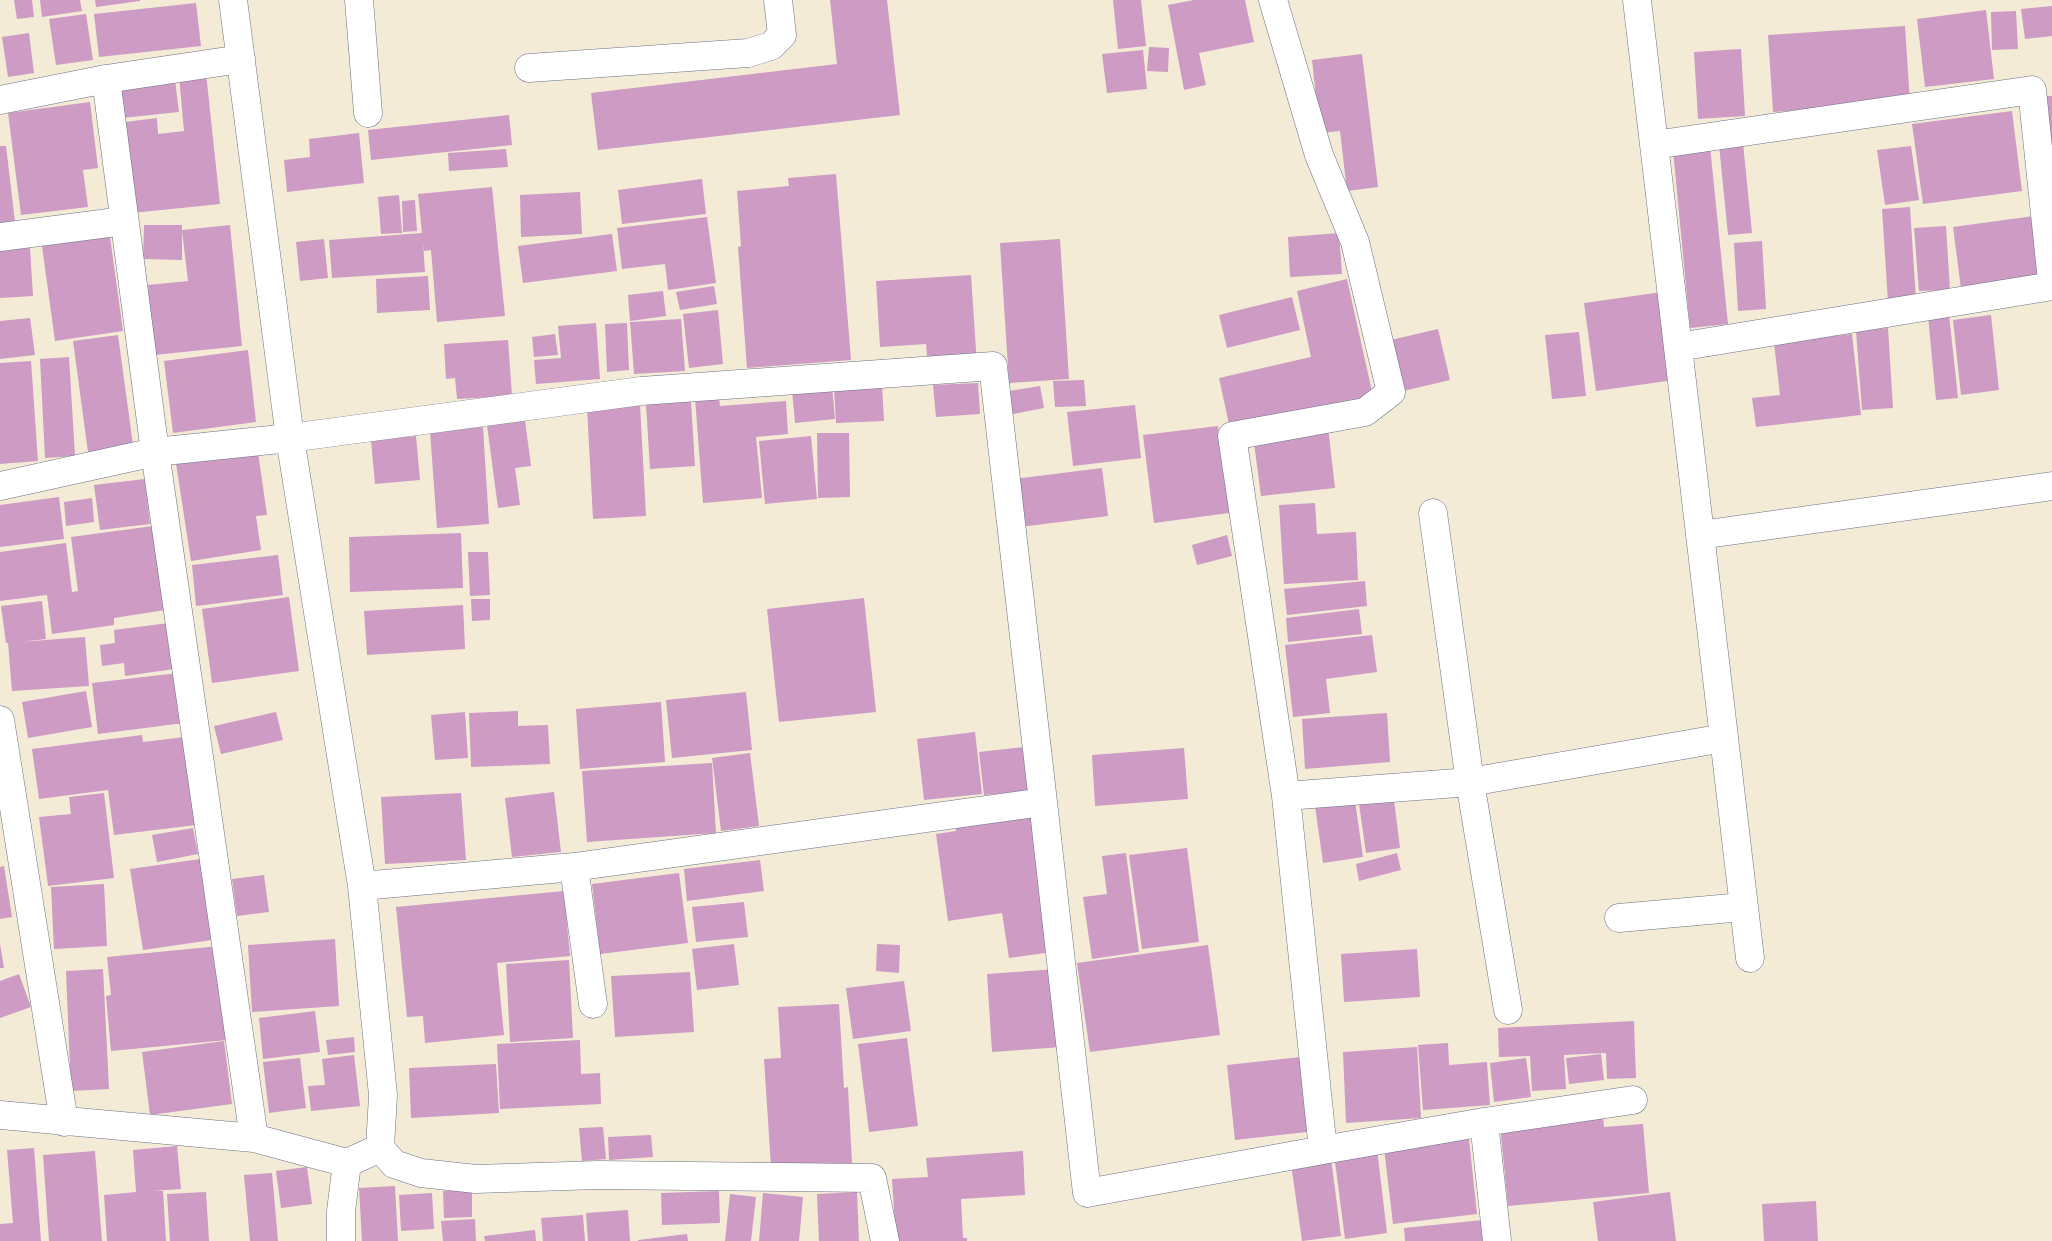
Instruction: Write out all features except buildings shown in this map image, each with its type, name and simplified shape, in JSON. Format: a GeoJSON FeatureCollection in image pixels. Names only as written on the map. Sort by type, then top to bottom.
{"type":"FeatureCollection","features":[{"type":"Feature","properties":{"kind":"street"},"geometry":{"type":"LineString","coordinates":[[233,0],[290,438],[362,886],[383,1095],[380,1148],[394,1164],[421,1173],[476,1179],[598,1175],[872,1178],[885,1241]]}},
{"type":"Feature","properties":{"kind":"street"},"geometry":{"type":"LineString","coordinates":[[359,0],[368,113]]}},
{"type":"Feature","properties":{"kind":"street"},"geometry":{"type":"LineString","coordinates":[[529,68],[748,53],[772,46],[782,34],[778,0]]}},
{"type":"Feature","properties":{"kind":"street"},"geometry":{"type":"LineString","coordinates":[[1273,0],[1319,155],[1355,242],[1391,392],[1365,412],[1232,436],[1286,796],[1323,1150]]}},
{"type":"Feature","properties":{"kind":"street"},"geometry":{"type":"LineString","coordinates":[[1637,0],[1750,958]]}},
{"type":"Feature","properties":{"kind":"street"},"geometry":{"type":"LineString","coordinates":[[0,100],[106,78],[241,59]]}},
{"type":"Feature","properties":{"kind":"street"},"geometry":{"type":"LineString","coordinates":[[106,78],[155,452],[254,1138]]}},
{"type":"Feature","properties":{"kind":"street"},"geometry":{"type":"LineString","coordinates":[[1654,144],[2042,88],[2052,282]]}},
{"type":"Feature","properties":{"kind":"street"},"geometry":{"type":"LineString","coordinates":[[0,237],[124,221]]}},
{"type":"Feature","properties":{"kind":"street"},"geometry":{"type":"LineString","coordinates":[[1678,347],[2052,286]]}},
{"type":"Feature","properties":{"kind":"street"},"geometry":{"type":"LineString","coordinates":[[0,486],[155,452],[290,438],[641,391],[993,366],[1087,1192],[1484,1122],[1633,1100]]}},
{"type":"Feature","properties":{"kind":"street"},"geometry":{"type":"LineString","coordinates":[[1700,535],[2052,486]]}},
{"type":"Feature","properties":{"kind":"street"},"geometry":{"type":"LineString","coordinates":[[1433,513],[1470,782],[1508,1010]]}},
{"type":"Feature","properties":{"kind":"street"},"geometry":{"type":"LineString","coordinates":[[0,720],[64,1122]]}},
{"type":"Feature","properties":{"kind":"street"},"geometry":{"type":"LineString","coordinates":[[1286,796],[1470,782],[1724,738]]}},
{"type":"Feature","properties":{"kind":"street"},"geometry":{"type":"LineString","coordinates":[[362,886],[574,867],[1043,802]]}},
{"type":"Feature","properties":{"kind":"street"},"geometry":{"type":"LineString","coordinates":[[574,867],[593,1004]]}},
{"type":"Feature","properties":{"kind":"street"},"geometry":{"type":"LineString","coordinates":[[1619,918],[1743,907]]}},
{"type":"Feature","properties":{"kind":"street"},"geometry":{"type":"LineString","coordinates":[[0,1115],[254,1138],[347,1163],[380,1148]]}},
{"type":"Feature","properties":{"kind":"street"},"geometry":{"type":"LineString","coordinates":[[1484,1122],[1497,1241]]}},
{"type":"Feature","properties":{"kind":"street"},"geometry":{"type":"LineString","coordinates":[[342,1241],[341,1210],[347,1163]]}}]}
